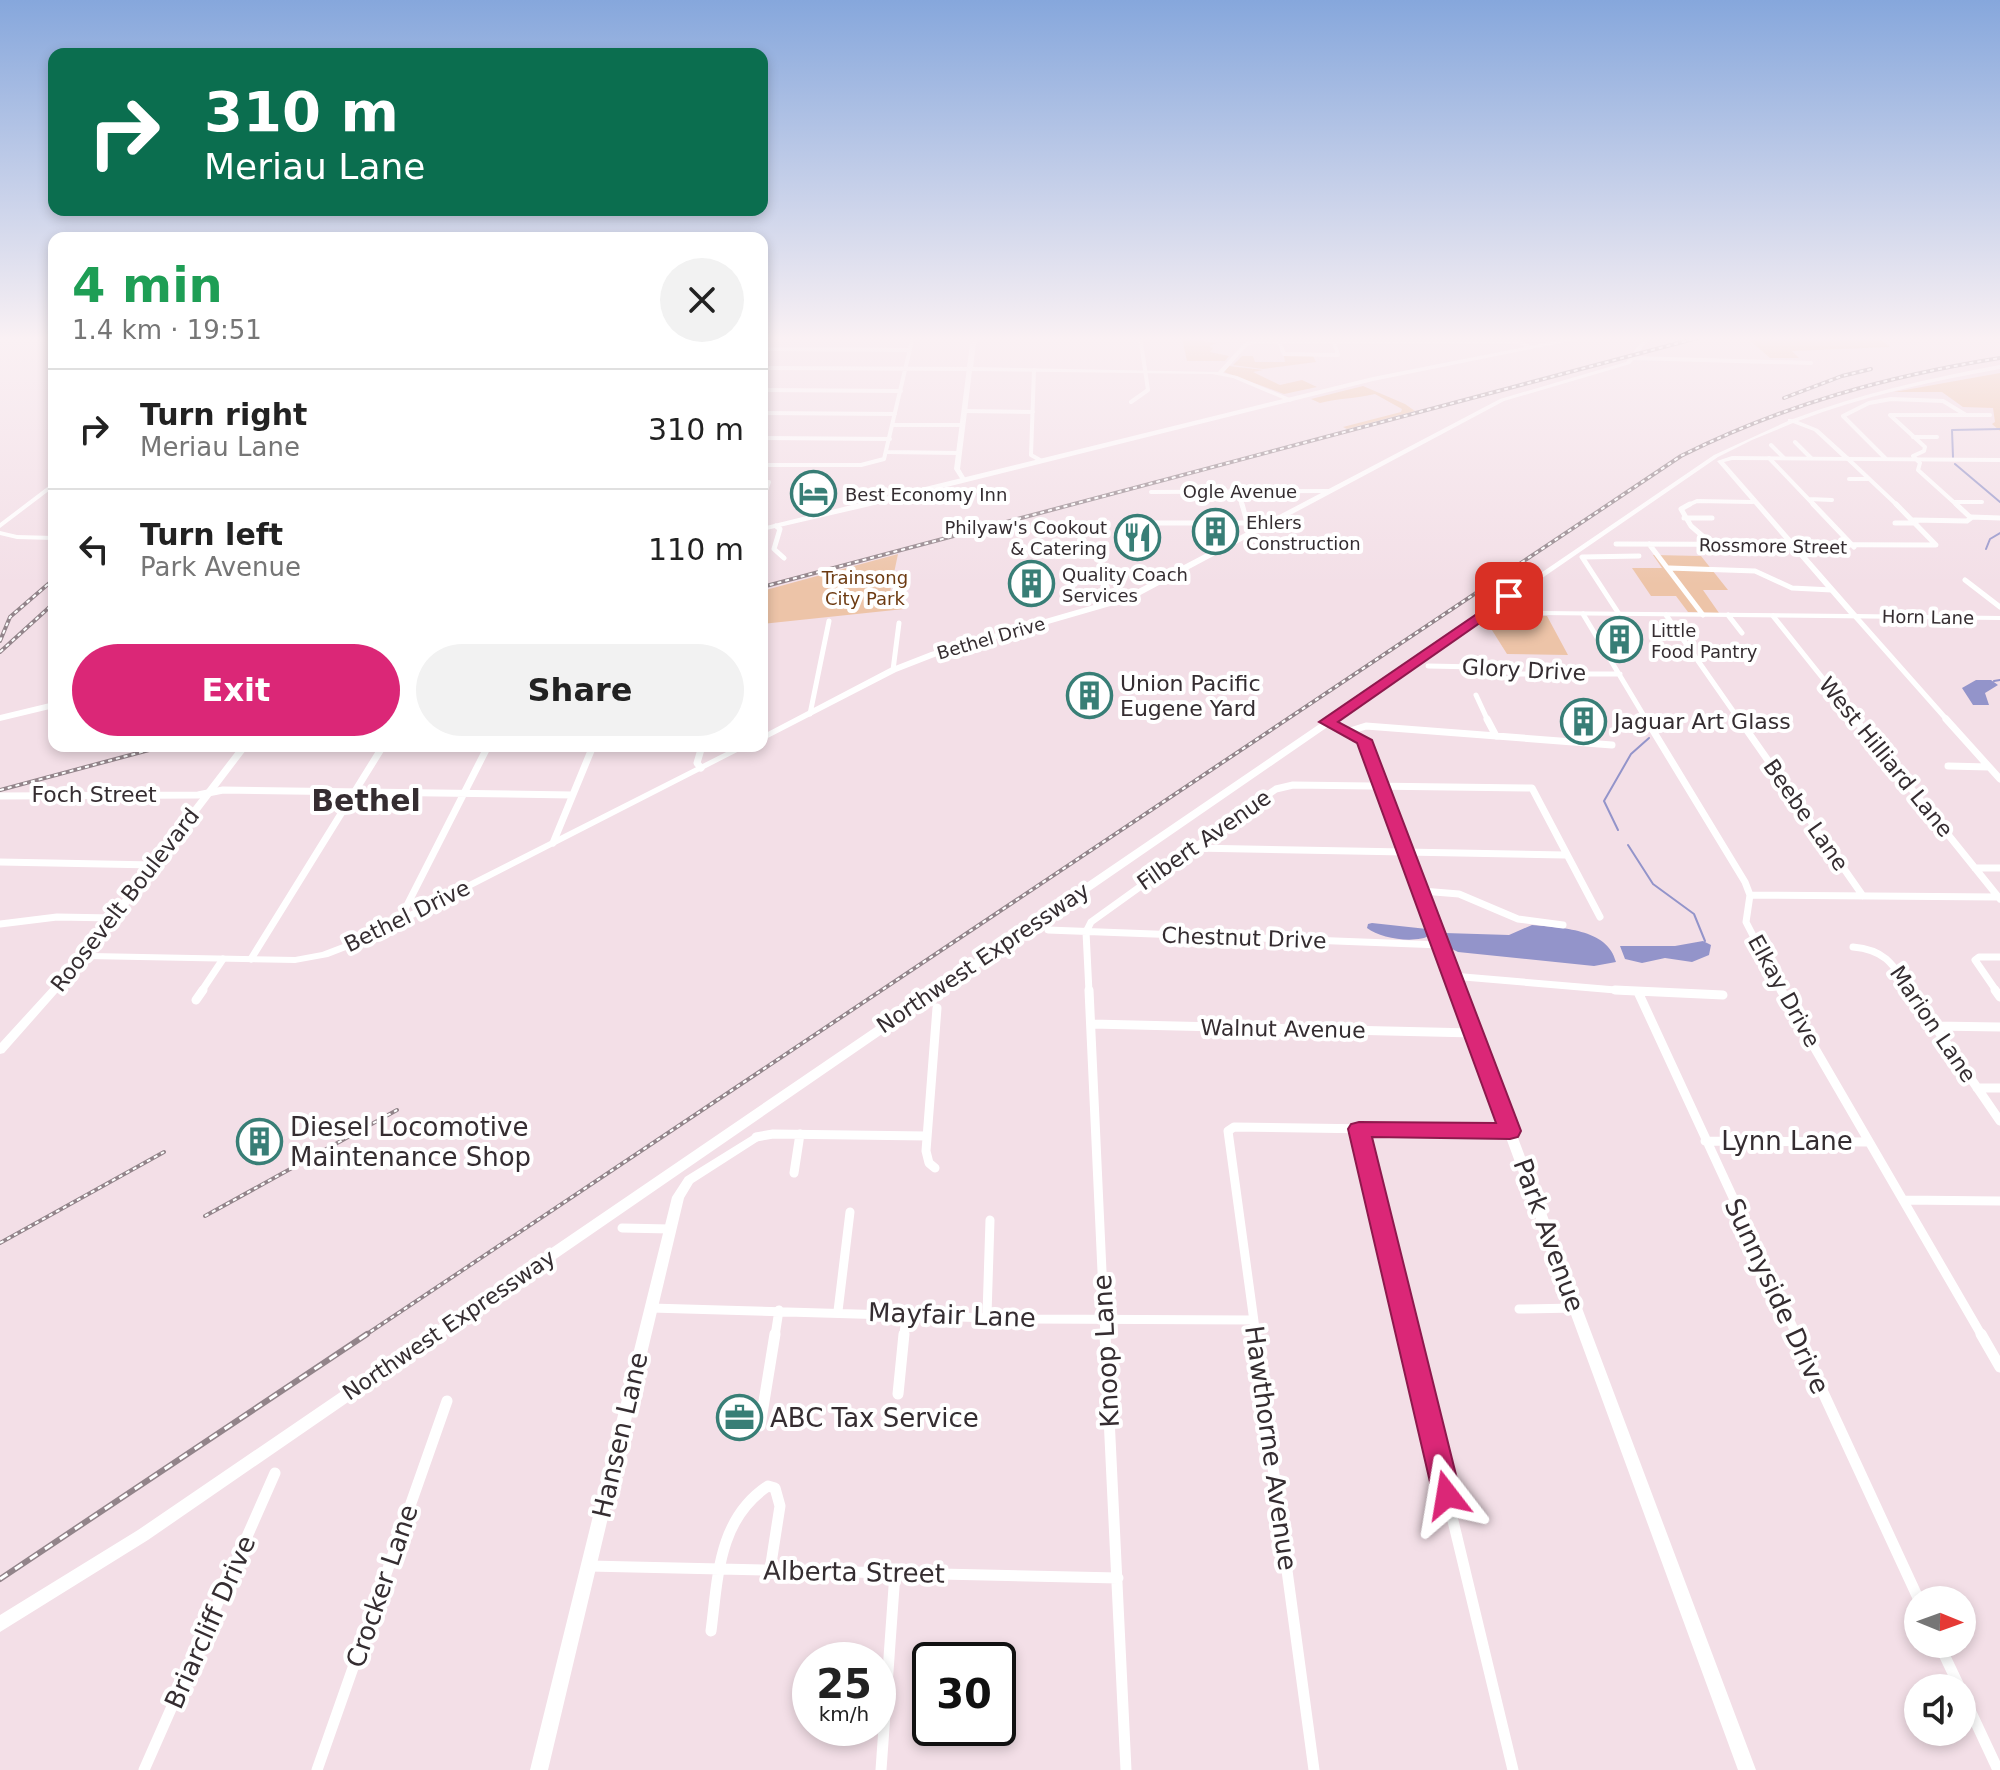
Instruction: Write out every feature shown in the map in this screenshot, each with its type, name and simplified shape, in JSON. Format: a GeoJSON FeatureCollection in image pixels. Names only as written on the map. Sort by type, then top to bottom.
{"type":"FeatureCollection","features":[{"type":"Feature","properties":{"kind":"main road"},"geometry":{"type":"LineString","coordinates":[[768,528],[1206,419]]}},
{"type":"Feature","properties":{"kind":"main road"},"geometry":{"type":"LineString","coordinates":[[0,718],[48,706]]}},
{"type":"Feature","properties":{"kind":"street"},"geometry":{"type":"LineString","coordinates":[[768,465],[861,465],[881,462],[888,452],[894,419]]}},
{"type":"Feature","properties":{"kind":"street"},"geometry":{"type":"LineString","coordinates":[[961,480],[957,473],[963,419]]}},
{"type":"Feature","properties":{"kind":"street"},"geometry":{"type":"LineString","coordinates":[[1033,419],[1031,455],[1040,460]]}},
{"type":"Feature","properties":{"kind":"street","name":"Bethel Drive"},"geometry":{"type":"LineString","coordinates":[[768,735],[893,670],[964,644],[1122,600],[1467,419]]}},
{"type":"Feature","properties":{"kind":"street","name":"Northwest Expressway"},"geometry":{"type":"LineString","coordinates":[[0,1624],[143,1535],[1716,456],[1794,419]]}},
{"type":"Feature","properties":{"kind":"street"},"geometry":{"type":"LineString","coordinates":[[1801,419],[1915,522]]}},
{"type":"Feature","properties":{"kind":"street"},"geometry":{"type":"LineString","coordinates":[[1843,419],[1886,459]]}},
{"type":"Feature","properties":{"kind":"street"},"geometry":{"type":"LineString","coordinates":[[1894,419],[1925,449],[1913,455],[1920,463],[1920,472],[1971,517]]}},
{"type":"Feature","properties":{"kind":"street"},"geometry":{"type":"LineString","coordinates":[[1789,420],[1816,430]]}},
{"type":"Feature","properties":{"kind":"street"},"geometry":{"type":"LineString","coordinates":[[893,425],[963,425]]}},
{"type":"Feature","properties":{"kind":"street"},"geometry":{"type":"LineString","coordinates":[[1777,426],[1816,430]]}},
{"type":"Feature","properties":{"kind":"street"},"geometry":{"type":"LineString","coordinates":[[1913,437],[1937,437]]}},
{"type":"Feature","properties":{"kind":"street"},"geometry":{"type":"LineString","coordinates":[[768,438],[890,439]]}},
{"type":"Feature","properties":{"kind":"street"},"geometry":{"type":"LineString","coordinates":[[1795,442],[1811,458]]}},
{"type":"Feature","properties":{"kind":"street"},"geometry":{"type":"LineString","coordinates":[[1771,445],[1784,458]]}},
{"type":"Feature","properties":{"kind":"street"},"geometry":{"type":"LineString","coordinates":[[888,452],[959,453]]}},
{"type":"Feature","properties":{"kind":"street"},"geometry":{"type":"LineString","coordinates":[[1999,461],[1847,458],[1728,458],[1720,461],[2000,779]]}},
{"type":"Feature","properties":{"kind":"street"},"geometry":{"type":"LineString","coordinates":[[1769,458],[1854,547]]}},
{"type":"Feature","properties":{"kind":"street"},"geometry":{"type":"LineString","coordinates":[[1849,479],[1869,479]]}},
{"type":"Feature","properties":{"kind":"street"},"geometry":{"type":"LineString","coordinates":[[0,526],[48,489]]}},
{"type":"Feature","properties":{"kind":"street"},"geometry":{"type":"LineString","coordinates":[[1238,491],[1250,533]]}},
{"type":"Feature","properties":{"kind":"street","name":"Ogle Avenue"},"geometry":{"type":"LineString","coordinates":[[1151,492],[1330,491]]}},
{"type":"Feature","properties":{"kind":"street"},"geometry":{"type":"LineString","coordinates":[[1809,499],[1832,500]]}},
{"type":"Feature","properties":{"kind":"street"},"geometry":{"type":"LineString","coordinates":[[1713,545],[1684,518],[1680,510],[1692,502],[1753,502]]}},
{"type":"Feature","properties":{"kind":"street"},"geometry":{"type":"LineString","coordinates":[[1954,502],[1982,502]]}},
{"type":"Feature","properties":{"kind":"street"},"geometry":{"type":"LineString","coordinates":[[1684,518],[1712,518]]}},
{"type":"Feature","properties":{"kind":"street"},"geometry":{"type":"LineString","coordinates":[[1895,523],[2000,518]]}},
{"type":"Feature","properties":{"kind":"street","name":"Rossmore Street"},"geometry":{"type":"LineString","coordinates":[[1616,544],[1930,547],[1936,542],[1915,522]]}},
{"type":"Feature","properties":{"kind":"street"},"geometry":{"type":"LineString","coordinates":[[1137,523],[1246,523]]}},
{"type":"Feature","properties":{"kind":"street"},"geometry":{"type":"LineString","coordinates":[[776,526],[780,529],[774,549],[784,558]]}},
{"type":"Feature","properties":{"kind":"street"},"geometry":{"type":"LineString","coordinates":[[0,533],[48,538]]}},
{"type":"Feature","properties":{"kind":"street"},"geometry":{"type":"LineString","coordinates":[[1649,544],[1703,615]]}},
{"type":"Feature","properties":{"kind":"street"},"geometry":{"type":"LineString","coordinates":[[1619,614],[1582,557],[1639,556]]}},
{"type":"Feature","properties":{"kind":"street"},"geometry":{"type":"LineString","coordinates":[[1669,568],[1750,570],[1768,575],[1792,588],[1832,590]]}},
{"type":"Feature","properties":{"kind":"street"},"geometry":{"type":"LineString","coordinates":[[1965,580],[2000,607]]}},
{"type":"Feature","properties":{"kind":"street"},"geometry":{"type":"LineString","coordinates":[[1509,596],[1520,611]]}},
{"type":"Feature","properties":{"kind":"street"},"geometry":{"type":"LineString","coordinates":[[1498,604],[1520,611]]}},
{"type":"Feature","properties":{"kind":"street"},"geometry":{"type":"LineString","coordinates":[[1486,612],[1520,611]]}},
{"type":"Feature","properties":{"kind":"street","name":"Horn Lane"},"geometry":{"type":"LineString","coordinates":[[1520,611],[2000,618]]}},
{"type":"Feature","properties":{"kind":"street","name":"Elkay Drive"},"geometry":{"type":"LineString","coordinates":[[1583,614],[1750,895],[1746,922],[1753,940],[2000,1367]]}},
{"type":"Feature","properties":{"kind":"street","name":"Beebe Lane"},"geometry":{"type":"LineString","coordinates":[[1666,615],[1863,896]]}},
{"type":"Feature","properties":{"kind":"street"},"geometry":{"type":"LineString","coordinates":[[1728,615],[1742,633]]}},
{"type":"Feature","properties":{"kind":"street","name":"West Hilliard Lane"},"geometry":{"type":"LineString","coordinates":[[1773,616],[1999,898]]}},
{"type":"Feature","properties":{"kind":"street"},"geometry":{"type":"LineString","coordinates":[[810,714],[829,621]]}},
{"type":"Feature","properties":{"kind":"street"},"geometry":{"type":"LineString","coordinates":[[893,670],[899,623]]}},
{"type":"Feature","properties":{"kind":"street","name":"Glory Drive"},"geometry":{"type":"LineString","coordinates":[[1428,666],[1477,667],[1518,674],[1620,674]]}},
{"type":"Feature","properties":{"kind":"street"},"geometry":{"type":"LineString","coordinates":[[1476,695],[1496,736]]}},
{"type":"Feature","properties":{"kind":"street"},"geometry":{"type":"LineString","coordinates":[[1327,722],[1350,731],[1366,726],[1612,745]]}},
{"type":"Feature","properties":{"kind":"street","name":"Park Avenue"},"geometry":{"type":"LineString","coordinates":[[1350,731],[1364,740],[1422,891],[1747,1770]]}},
{"type":"Feature","properties":{"kind":"street","name":"Roosevelt Boulevard"},"geometry":{"type":"LineString","coordinates":[[0,1050],[85,956],[241,752]]}},
{"type":"Feature","properties":{"kind":"street"},"geometry":{"type":"LineString","coordinates":[[251,959],[379,752]]}},
{"type":"Feature","properties":{"kind":"street"},"geometry":{"type":"LineString","coordinates":[[399,921],[485,752]]}},
{"type":"Feature","properties":{"kind":"street"},"geometry":{"type":"LineString","coordinates":[[553,843],[590,752]]}},
{"type":"Feature","properties":{"kind":"street"},"geometry":{"type":"LineString","coordinates":[[700,752],[697,763],[701,768]]}},
{"type":"Feature","properties":{"kind":"street","name":"Bethel Drive"},"geometry":{"type":"LineString","coordinates":[[85,956],[295,960],[324,955],[399,921],[733,752]]}},
{"type":"Feature","properties":{"kind":"street"},"geometry":{"type":"LineString","coordinates":[[1948,766],[1989,767]]}},
{"type":"Feature","properties":{"kind":"street","name":"Filbert Avenue"},"geometry":{"type":"LineString","coordinates":[[1086,932],[1101,913],[1282,787],[1531,788],[1565,855]]}},
{"type":"Feature","properties":{"kind":"street","name":"Foch Street"},"geometry":{"type":"LineString","coordinates":[[0,796],[211,792],[572,795]]}},
{"type":"Feature","properties":{"kind":"street"},"geometry":{"type":"LineString","coordinates":[[1192,848],[1565,855],[1600,917]]}},
{"type":"Feature","properties":{"kind":"street"},"geometry":{"type":"LineString","coordinates":[[0,862],[155,865]]}},
{"type":"Feature","properties":{"kind":"street"},"geometry":{"type":"LineString","coordinates":[[1975,868],[2000,868]]}},
{"type":"Feature","properties":{"kind":"street"},"geometry":{"type":"LineString","coordinates":[[1422,891],[1459,894],[1518,919],[1563,925]]}},
{"type":"Feature","properties":{"kind":"street"},"geometry":{"type":"LineString","coordinates":[[1750,895],[1999,898]]}},
{"type":"Feature","properties":{"kind":"street"},"geometry":{"type":"LineString","coordinates":[[0,924],[57,917],[114,918]]}},
{"type":"Feature","properties":{"kind":"street","name":"Chestnut Drive"},"geometry":{"type":"LineString","coordinates":[[1048,930],[1441,945]]}},
{"type":"Feature","properties":{"kind":"street","name":"Knoop Lane"},"geometry":{"type":"LineString","coordinates":[[1086,932],[1126,1770]]}},
{"type":"Feature","properties":{"kind":"street","name":"Marion Lane"},"geometry":{"type":"LineString","coordinates":[[1853,947],[1873,949],[1888,958],[2000,1121]]}},
{"type":"Feature","properties":{"kind":"street"},"geometry":{"type":"LineString","coordinates":[[2000,957],[1973,956],[2000,997]]}},
{"type":"Feature","properties":{"kind":"street"},"geometry":{"type":"LineString","coordinates":[[196,1000],[223,959]]}},
{"type":"Feature","properties":{"kind":"street"},"geometry":{"type":"LineString","coordinates":[[1452,976],[1638,992],[1723,995]]}},
{"type":"Feature","properties":{"kind":"street","name":"Sunnyside Drive"},"geometry":{"type":"LineString","coordinates":[[1638,992],[1912,1586]]}},
{"type":"Feature","properties":{"kind":"street"},"geometry":{"type":"LineString","coordinates":[[935,1168],[927,1157],[927,1136],[937,1008]]}},
{"type":"Feature","properties":{"kind":"street","name":"Walnut Avenue"},"geometry":{"type":"LineString","coordinates":[[1092,1024],[1474,1033]]}},
{"type":"Feature","properties":{"kind":"street"},"geometry":{"type":"LineString","coordinates":[[1935,1026],[2000,1027]]}},
{"type":"Feature","properties":{"kind":"street"},"geometry":{"type":"LineString","coordinates":[[1977,1088],[2000,1088]]}},
{"type":"Feature","properties":{"kind":"street","name":"Hawthorne Avenue"},"geometry":{"type":"LineString","coordinates":[[1314,1770],[1228,1133],[1231,1128],[1359,1129]]}},
{"type":"Feature","properties":{"kind":"street"},"geometry":{"type":"LineString","coordinates":[[1510,1131],[1359,1129],[1513,1770]]}},
{"type":"Feature","properties":{"kind":"street"},"geometry":{"type":"LineString","coordinates":[[756,1137],[800,1134],[927,1136]]}},
{"type":"Feature","properties":{"kind":"street"},"geometry":{"type":"LineString","coordinates":[[794,1173],[800,1134]]}},
{"type":"Feature","properties":{"kind":"street","name":"Hansen Lane"},"geometry":{"type":"LineString","coordinates":[[539,1770],[678,1197],[689,1180],[756,1137]]}},
{"type":"Feature","properties":{"kind":"street","name":"Lynn Lane"},"geometry":{"type":"LineString","coordinates":[[1705,1141],[1869,1142]]}},
{"type":"Feature","properties":{"kind":"street"},"geometry":{"type":"LineString","coordinates":[[1903,1200],[2000,1201]]}},
{"type":"Feature","properties":{"kind":"street"},"geometry":{"type":"LineString","coordinates":[[838,1311],[850,1212]]}},
{"type":"Feature","properties":{"kind":"street"},"geometry":{"type":"LineString","coordinates":[[987,1315],[990,1220]]}},
{"type":"Feature","properties":{"kind":"street"},"geometry":{"type":"LineString","coordinates":[[622,1228],[670,1229]]}},
{"type":"Feature","properties":{"kind":"street","name":"Mayfair Lane"},"geometry":{"type":"LineString","coordinates":[[651,1308],[987,1315],[1105,1322],[1253,1320]]}},
{"type":"Feature","properties":{"kind":"street"},"geometry":{"type":"LineString","coordinates":[[1519,1309],[1576,1308]]}},
{"type":"Feature","properties":{"kind":"street"},"geometry":{"type":"LineString","coordinates":[[760,1426],[779,1310]]}},
{"type":"Feature","properties":{"kind":"street"},"geometry":{"type":"LineString","coordinates":[[898,1394],[906,1313]]}},
{"type":"Feature","properties":{"kind":"street","name":"Crocker Lane"},"geometry":{"type":"LineString","coordinates":[[317,1770],[447,1401]]}},
{"type":"Feature","properties":{"kind":"street","name":"Briarcliff Drive"},"geometry":{"type":"LineString","coordinates":[[144,1770],[275,1473]]}},
{"type":"Feature","properties":{"kind":"street"},"geometry":{"type":"LineString","coordinates":[[711,1631],[731,1521],[749,1499],[768,1486],[775,1488],[780,1504],[770,1570]]}},
{"type":"Feature","properties":{"kind":"street","name":"Alberta Street"},"geometry":{"type":"LineString","coordinates":[[589,1566],[1118,1578]]}},
{"type":"Feature","properties":{"kind":"street"},"geometry":{"type":"LineString","coordinates":[[881,1770],[895,1573]]}},
{"type":"Feature","properties":{"kind":"street"},"geometry":{"type":"LineString","coordinates":[[1976,1722],[1998,1770]]}},
{"type":"Feature","properties":{"kind":"green space"},"geometry":{"type":"Polygon","coordinates":[[[1375,419],[1386,419],[1347,429],[1343,427],[1375,419]]]}},
{"type":"Feature","properties":{"kind":"green space"},"geometry":{"type":"Polygon","coordinates":[[[1995,419],[2000,419],[2000,431],[1992,424],[1995,419]]]}},
{"type":"Feature","properties":{"kind":"green space","name":"Trainsong City Park"},"geometry":{"type":"Polygon","coordinates":[[[898,554],[890,592],[904,593],[904,609],[768,623],[768,589],[898,554]]]}},
{"type":"Feature","properties":{"kind":"green space"},"geometry":{"type":"Polygon","coordinates":[[[1653,555],[1701,556],[1728,590],[1703,590],[1719,613],[1688,612],[1676,596],[1651,596],[1632,568],[1662,568],[1653,555]]]}},
{"type":"Feature","properties":{"kind":"green space"},"geometry":{"type":"Polygon","coordinates":[[[1506,616],[1547,616],[1568,655],[1507,654],[1490,627],[1506,616]]]}},
{"type":"Feature","properties":{"kind":"water"},"geometry":{"type":"Polygon","coordinates":[[[1976,680],[1991,680],[1998,685],[1985,693],[1989,705],[1973,705],[1962,688],[1976,680]]]}},
{"type":"Feature","properties":{"kind":"water"},"geometry":{"type":"Polygon","coordinates":[[[1372,923],[1427,929],[1431,935],[1408,940],[1389,937],[1367,928],[1372,923]]]}},
{"type":"Feature","properties":{"kind":"water"},"geometry":{"type":"Polygon","coordinates":[[[1532,925],[1569,929],[1593,936],[1611,951],[1616,962],[1594,966],[1458,952],[1450,948],[1445,933],[1509,935],[1532,925]]]}},
{"type":"Feature","properties":{"kind":"water"},"geometry":{"type":"Polygon","coordinates":[[[1703,941],[1711,945],[1709,955],[1692,962],[1665,958],[1642,963],[1625,959],[1620,946],[1675,946],[1703,941]]]}},
{"type":"Feature","properties":{"kind":"waterway"},"geometry":{"type":"LineString","coordinates":[[1953,457],[1952,430],[2000,429]]}},
{"type":"Feature","properties":{"kind":"waterway"},"geometry":{"type":"LineString","coordinates":[[1955,464],[2000,502]]}},
{"type":"Feature","properties":{"kind":"waterway"},"geometry":{"type":"LineString","coordinates":[[1986,549],[1990,539],[2000,533]]}},
{"type":"Feature","properties":{"kind":"waterway"},"geometry":{"type":"LineString","coordinates":[[1994,681],[2000,680]]}},
{"type":"Feature","properties":{"kind":"waterway"},"geometry":{"type":"LineString","coordinates":[[1618,830],[1604,801],[1631,754],[1649,738]]}},
{"type":"Feature","properties":{"kind":"waterway"},"geometry":{"type":"LineString","coordinates":[[1628,845],[1653,884],[1694,914],[1705,941]]}},
{"type":"Feature","properties":{"kind":"railway"},"geometry":{"type":"LineString","coordinates":[[768,585],[1395,419]]}},
{"type":"Feature","properties":{"kind":"railway"},"geometry":{"type":"LineString","coordinates":[[364,1336],[1681,456],[1767,419]]}},
{"type":"Feature","properties":{"kind":"railway"},"geometry":{"type":"LineString","coordinates":[[0,641],[10,617],[48,584]]}},
{"type":"Feature","properties":{"kind":"railway"},"geometry":{"type":"LineString","coordinates":[[0,652],[48,608]]}},
{"type":"Feature","properties":{"kind":"railway"},"geometry":{"type":"LineString","coordinates":[[0,790],[142,752]]}},
{"type":"Feature","properties":{"kind":"railway"},"geometry":{"type":"LineString","coordinates":[[205,1216],[397,1110]]}},
{"type":"Feature","properties":{"kind":"railway"},"geometry":{"type":"LineString","coordinates":[[0,1243],[164,1152]]}},
{"type":"Feature","properties":{"kind":"railway"},"geometry":{"type":"LineString","coordinates":[[0,1579],[367,1334]]}},
{"type":"Feature","properties":{"kind":"place","name":"Best Economy Inn"},"geometry":{"type":"Point","coordinates":[814,494]}},
{"type":"Feature","properties":{"kind":"place","name":"Ehlers Construction"},"geometry":{"type":"Point","coordinates":[1215,532]}},
{"type":"Feature","properties":{"kind":"place","name":"Philyaw's Cookout & Catering"},"geometry":{"type":"Point","coordinates":[1138,537]}},
{"type":"Feature","properties":{"kind":"place","name":"Quality Coach Services"},"geometry":{"type":"Point","coordinates":[1031,584]}},
{"type":"Feature","properties":{"kind":"place","name":"Little Food Pantry"},"geometry":{"type":"Point","coordinates":[1620,640]}},
{"type":"Feature","properties":{"kind":"place","name":"Union Pacific Eugene Yard"},"geometry":{"type":"Point","coordinates":[1089,696]}},
{"type":"Feature","properties":{"kind":"place","name":"Jaguar Art Glass"},"geometry":{"type":"Point","coordinates":[1583,721]}},
{"type":"Feature","properties":{"kind":"place","name":"Diesel Locomotive Maintenance Shop"},"geometry":{"type":"Point","coordinates":[259,1142]}},
{"type":"Feature","properties":{"kind":"place","name":"ABC Tax Service"},"geometry":{"type":"Point","coordinates":[739,1418]}},
{"type":"Feature","properties":{"kind":"district","name":"Bethel"},"geometry":{"type":"Point","coordinates":[366,800]}},
{"type":"Feature","properties":{"kind":"route"},"geometry":{"type":"LineString","coordinates":[[1447,1495],[1359,1129],[1510,1131],[1364,740],[1327,722],[1509,596]]}}]}
